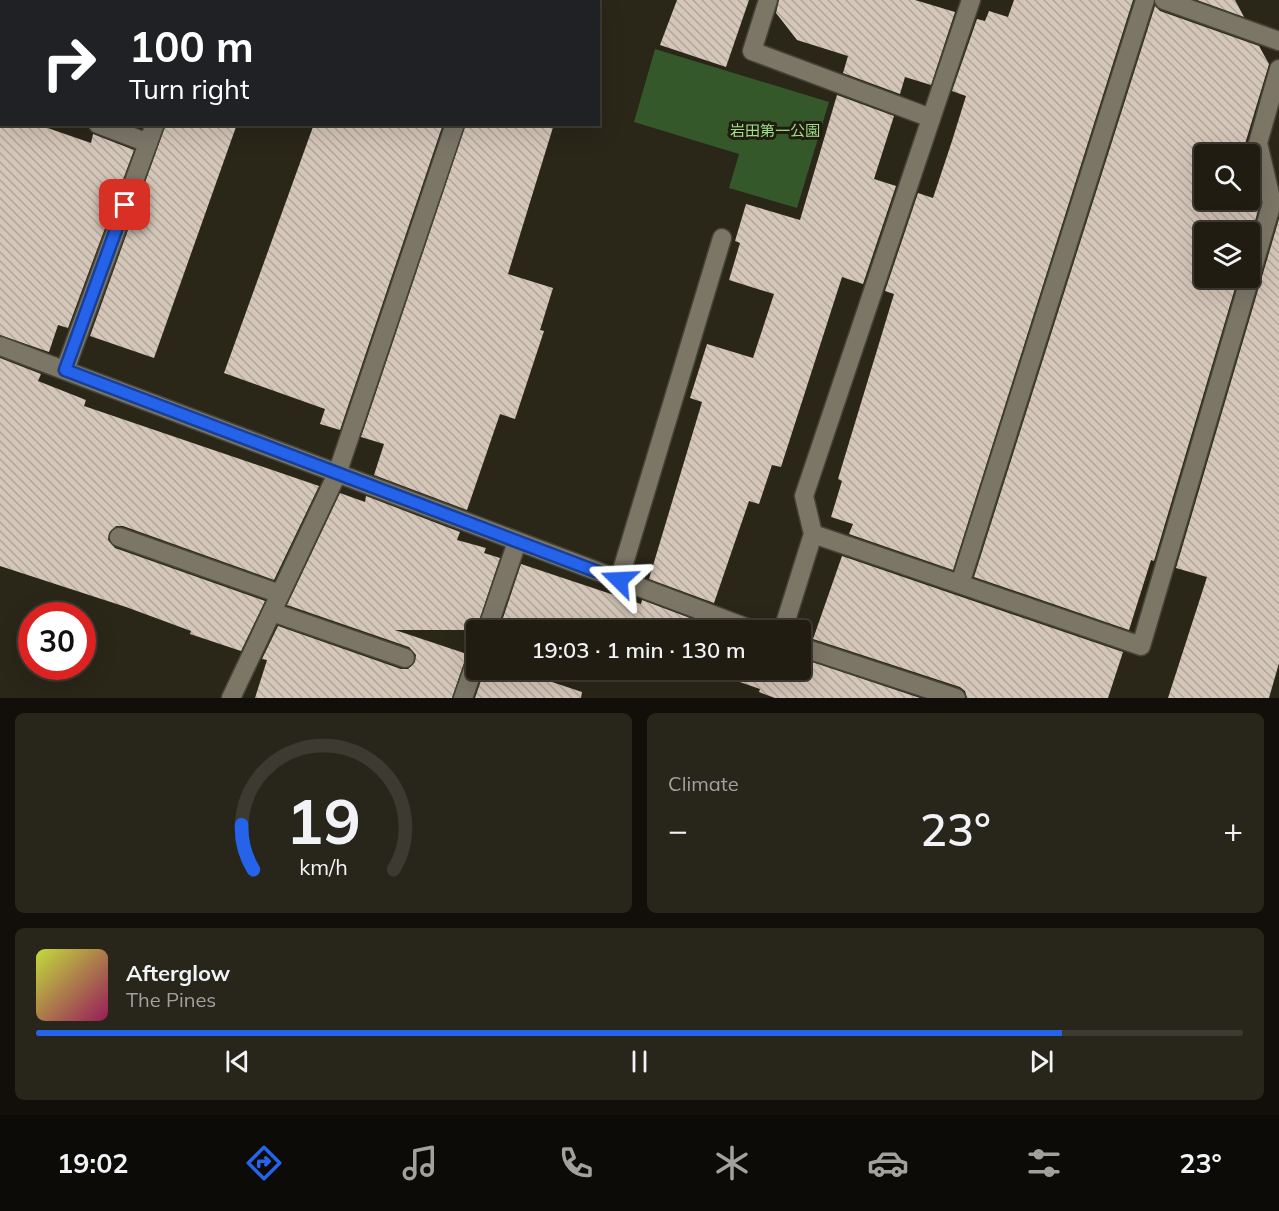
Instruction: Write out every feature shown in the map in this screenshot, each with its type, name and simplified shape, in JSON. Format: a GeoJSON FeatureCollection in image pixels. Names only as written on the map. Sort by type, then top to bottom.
{"type":"FeatureCollection","features":[{"type":"Feature","properties":{"kind":"street"},"geometry":{"type":"LineString","coordinates":[[768,0],[752,51],[931,118]]}},
{"type":"Feature","properties":{"kind":"street"},"geometry":{"type":"LineString","coordinates":[[786,620],[813,534],[804,496],[971,0]]}},
{"type":"Feature","properties":{"kind":"street"},"geometry":{"type":"LineString","coordinates":[[960,584],[1145,0]]}},
{"type":"Feature","properties":{"kind":"street"},"geometry":{"type":"LineString","coordinates":[[1164,0],[1279,41]]}},
{"type":"Feature","properties":{"kind":"street"},"geometry":{"type":"LineString","coordinates":[[813,534],[1141,646],[1272,203],[1258,143],[1279,69]]}},
{"type":"Feature","properties":{"kind":"street"},"geometry":{"type":"LineString","coordinates":[[103,126],[148,143]]}},
{"type":"Feature","properties":{"kind":"street"},"geometry":{"type":"LineString","coordinates":[[65,370],[154,126]]}},
{"type":"Feature","properties":{"kind":"street"},"geometry":{"type":"LineString","coordinates":[[231,698],[337,474],[454,126]]}},
{"type":"Feature","properties":{"kind":"street"},"geometry":{"type":"LineString","coordinates":[[619,580],[722,238]]}},
{"type":"Feature","properties":{"kind":"street"},"geometry":{"type":"LineString","coordinates":[[1,350],[65,370],[726,620]]}},
{"type":"Feature","properties":{"kind":"street"},"geometry":{"type":"LineString","coordinates":[[119,537],[280,594]]}},
{"type":"Feature","properties":{"kind":"street"},"geometry":{"type":"LineString","coordinates":[[490,620],[517,542]]}},
{"type":"Feature","properties":{"kind":"street"},"geometry":{"type":"LineString","coordinates":[[272,612],[405,658]]}},
{"type":"Feature","properties":{"kind":"street"},"geometry":{"type":"LineString","coordinates":[[811,650],[956,698]]}},
{"type":"Feature","properties":{"kind":"street"},"geometry":{"type":"LineString","coordinates":[[463,698],[469,680]]}},
{"type":"Feature","properties":{"kind":"green space","name":"岩田第一公園"},"geometry":{"type":"Polygon","coordinates":[[[655,49],[829,102],[797,208],[729,188],[739,154],[634,122],[655,49]]]}},
{"type":"Feature","properties":{"kind":"building"},"geometry":{"type":"Polygon","coordinates":[[[677,0],[749,0],[726,67],[660,45],[677,0]]]}},
{"type":"Feature","properties":{"kind":"building"},"geometry":{"type":"Polygon","coordinates":[[[779,0],[915,0],[955,12],[931,85],[905,77],[900,94],[843,73],[848,56],[797,40],[776,13],[779,0]]]}},
{"type":"Feature","properties":{"kind":"building"},"geometry":{"type":"Polygon","coordinates":[[[1014,0],[1133,0],[953,570],[849,534],[853,524],[831,517],[842,481],[838,479],[894,294],[885,291],[918,193],[933,198],[966,96],[952,91],[977,19],[985,21],[989,11],[1008,17],[1014,0]]]}},
{"type":"Feature","properties":{"kind":"building"},"geometry":{"type":"Polygon","coordinates":[[[1197,0],[1235,0],[1244,17],[1197,0]]]}},
{"type":"Feature","properties":{"kind":"building"},"geometry":{"type":"Polygon","coordinates":[[[1155,6],[1160,11],[1259,46],[1269,64],[1245,144],[1194,144],[1194,210],[1258,210],[1255,222],[1194,222],[1194,288],[1235,288],[1154,561],[1151,560],[1129,630],[974,577],[1155,6]]]}},
{"type":"Feature","properties":{"kind":"building"},"geometry":{"type":"Polygon","coordinates":[[[837,95],[894,116],[874,179],[896,186],[863,284],[842,277],[781,467],[772,465],[759,504],[749,501],[714,603],[649,579],[702,402],[690,398],[707,344],[753,358],[774,294],[729,280],[740,243],[735,241],[746,204],[800,220],[837,95]]]}},
{"type":"Feature","properties":{"kind":"building"},"geometry":{"type":"Polygon","coordinates":[[[0,126],[42,126],[91,143],[93,134],[134,150],[68,328],[58,325],[49,352],[0,335],[0,126]]]}},
{"type":"Feature","properties":{"kind":"building"},"geometry":{"type":"Polygon","coordinates":[[[165,126],[236,126],[154,358],[90,336],[165,126]]]}},
{"type":"Feature","properties":{"kind":"building"},"geometry":{"type":"Polygon","coordinates":[[[313,126],[442,126],[340,430],[320,424],[325,409],[224,373],[313,126]]]}},
{"type":"Feature","properties":{"kind":"building"},"geometry":{"type":"Polygon","coordinates":[[[465,126],[553,126],[508,274],[553,288],[540,330],[544,331],[515,419],[500,414],[467,510],[374,475],[384,444],[361,437],[465,126]]]}},
{"type":"Feature","properties":{"kind":"building"},"geometry":{"type":"Polygon","coordinates":[[[1279,219],[1279,663],[1269,698],[1168,698],[1207,577],[1176,568],[1279,219]]]}},
{"type":"Feature","properties":{"kind":"building"},"geometry":{"type":"Polygon","coordinates":[[[0,358],[41,374],[38,381],[86,400],[84,406],[319,486],[274,580],[123,526],[116,526],[109,533],[108,540],[115,548],[265,601],[241,651],[190,634],[191,631],[126,607],[0,566],[0,358]]]}},
{"type":"Feature","properties":{"kind":"building"},"geometry":{"type":"Polygon","coordinates":[[[340,493],[365,502],[366,496],[460,532],[457,540],[486,548],[484,553],[500,558],[479,620],[466,620],[466,630],[395,630],[466,654],[452,698],[255,698],[267,660],[262,659],[278,626],[401,669],[408,669],[415,662],[416,655],[409,647],[287,605],[340,493]]]}},
{"type":"Feature","properties":{"kind":"building"},"geometry":{"type":"Polygon","coordinates":[[[842,556],[1123,652],[1108,698],[967,698],[965,691],[960,687],[813,639],[842,556]]]}},
{"type":"Feature","properties":{"kind":"building"},"geometry":{"type":"Polygon","coordinates":[[[521,564],[641,604],[642,600],[695,620],[502,620],[521,564]]]}},
{"type":"Feature","properties":{"kind":"building"},"geometry":{"type":"Polygon","coordinates":[[[811,662],[920,698],[775,698],[759,692],[760,689],[734,680],[811,680],[811,662]]]}},
{"type":"Feature","properties":{"kind":"building"},"geometry":{"type":"Polygon","coordinates":[[[481,680],[546,680],[582,692],[581,698],[475,698],[481,680]]]}},
{"type":"Feature","properties":{"kind":"route"},"geometry":{"type":"LineString","coordinates":[[125,205],[65,370],[619,580]]}}]}
